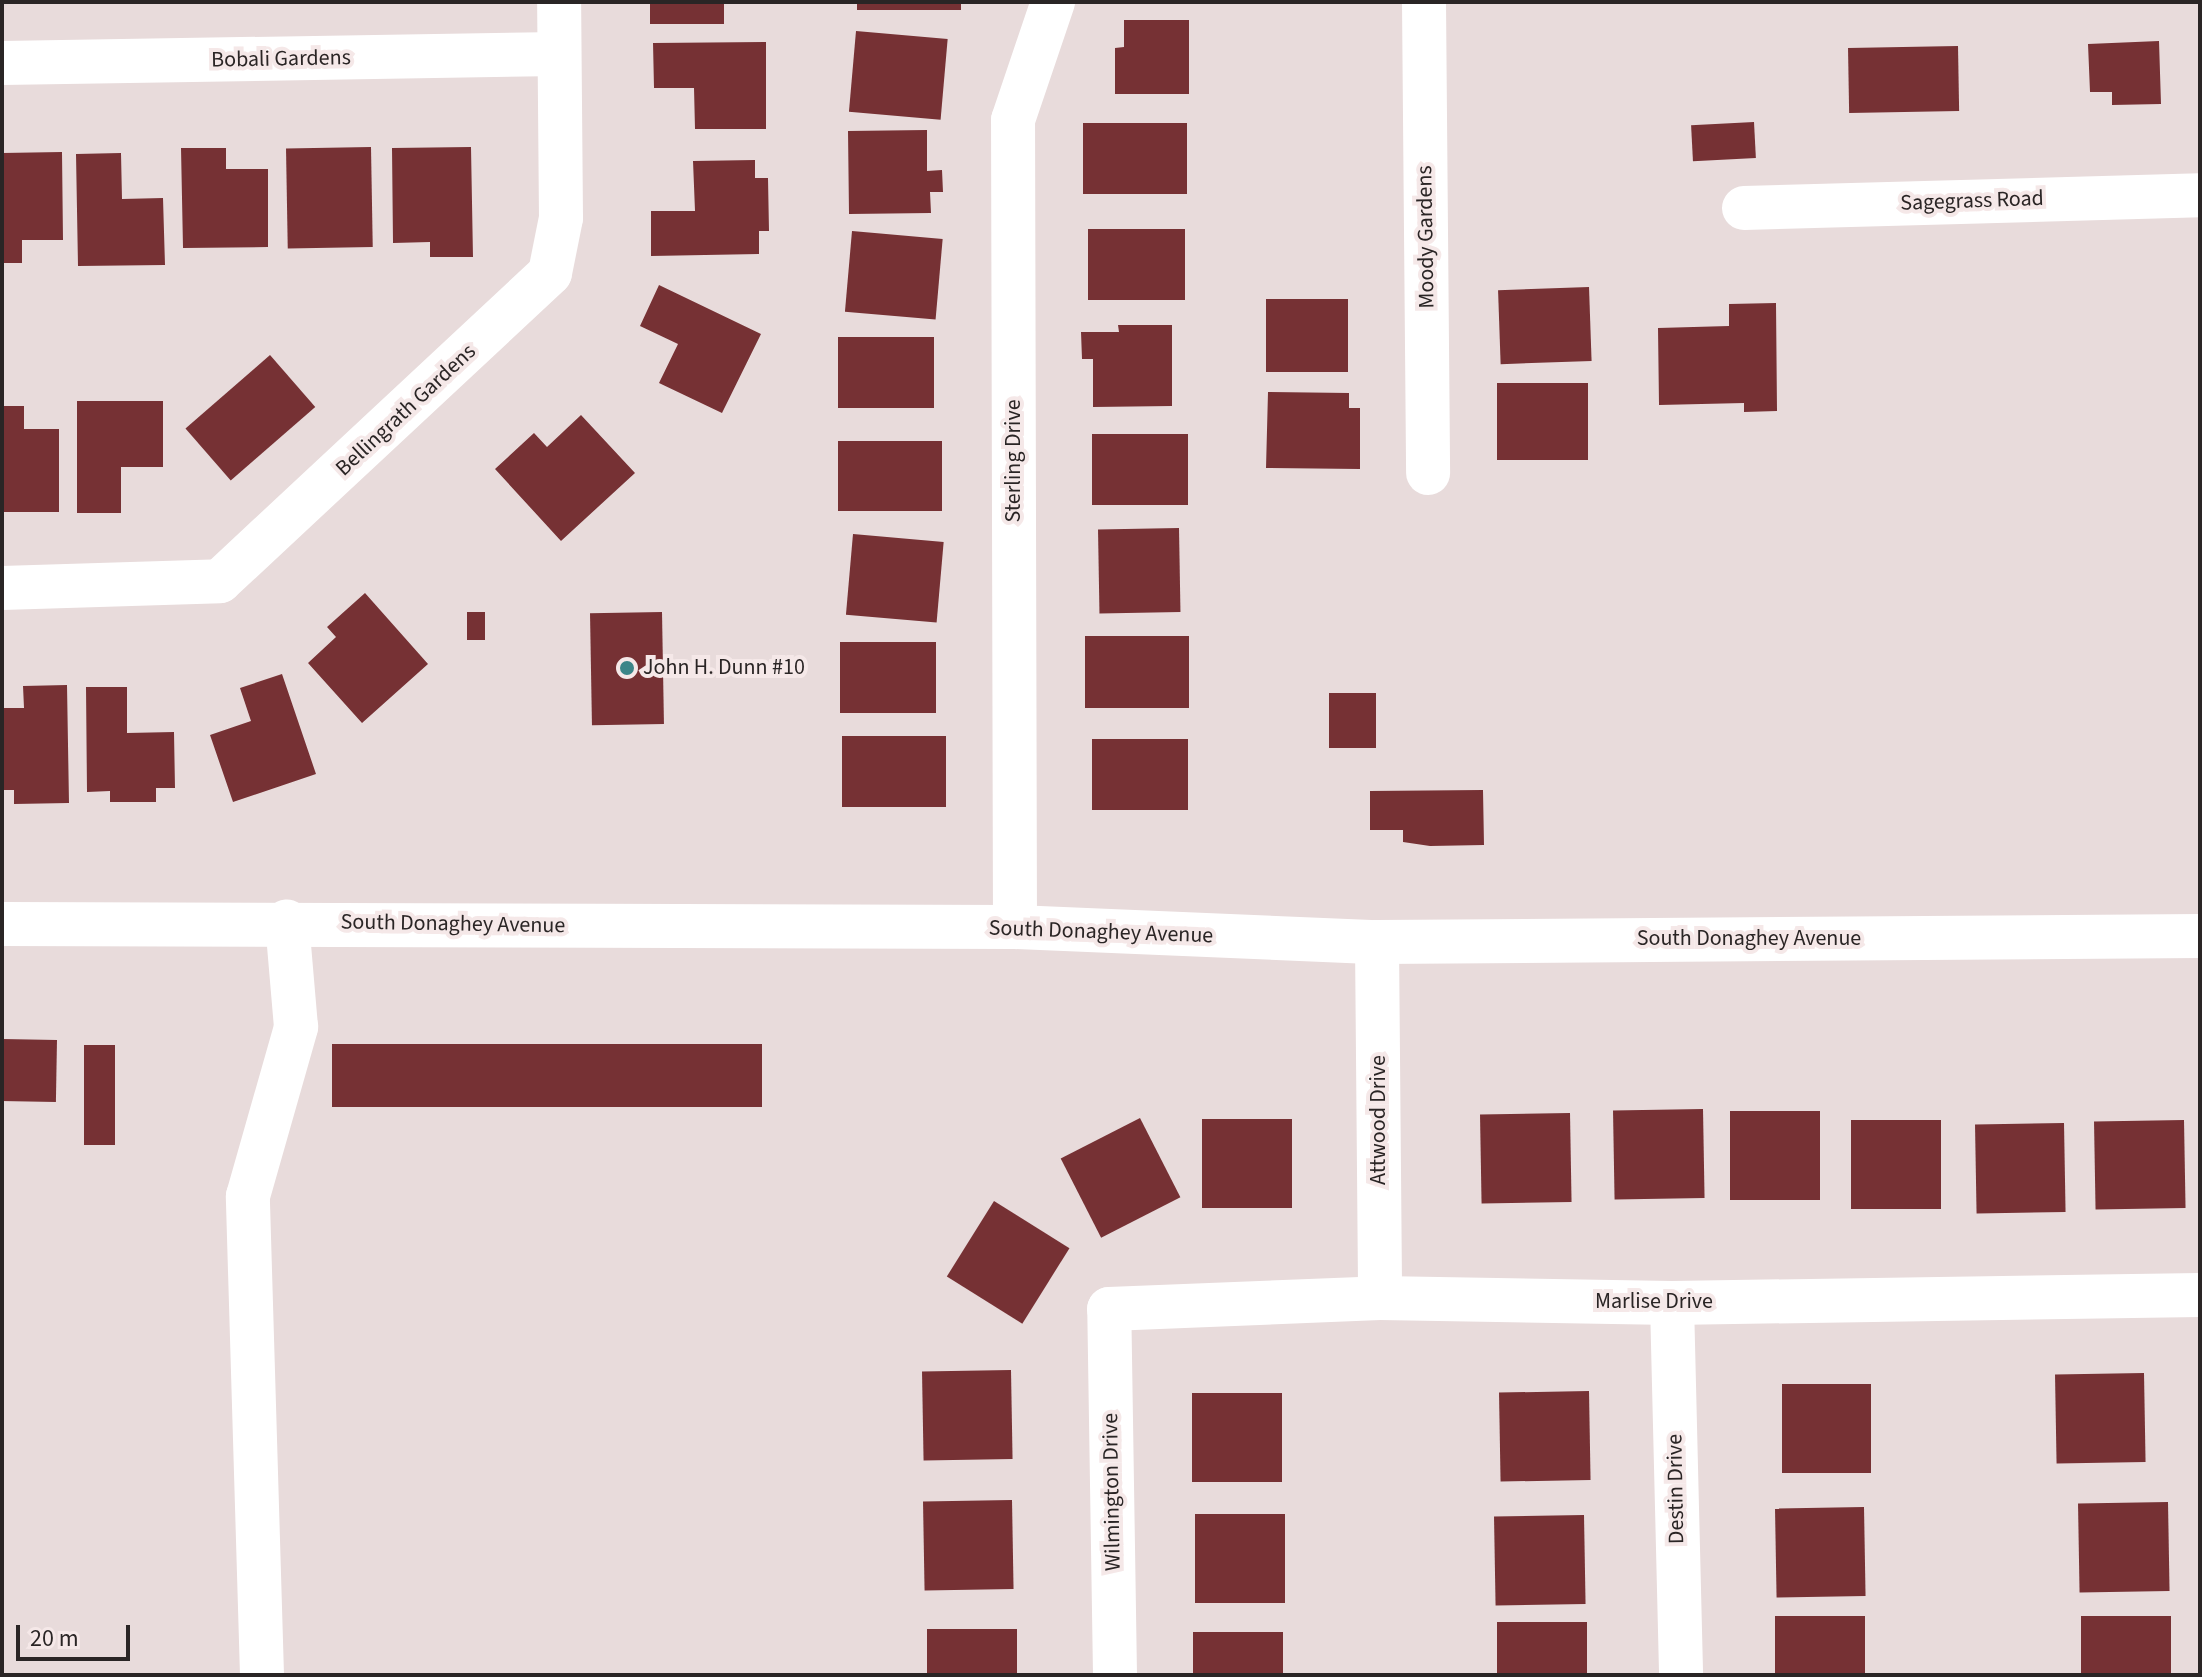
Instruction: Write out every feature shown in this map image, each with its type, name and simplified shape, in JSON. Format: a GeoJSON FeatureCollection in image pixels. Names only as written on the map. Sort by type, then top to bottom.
{"type":"FeatureCollection","features":[{"type":"Feature","properties":{"kind":"street","name":"Bellingrath Gardens"},"geometry":{"type":"LineString","coordinates":[[2,588],[220,581],[511,314],[550,273],[561,218],[559,2]]}},
{"type":"Feature","properties":{"kind":"street","name":"Sterling Drive"},"geometry":{"type":"LineString","coordinates":[[1015,927],[1013,120],[1053,2]]}},
{"type":"Feature","properties":{"kind":"street","name":"Moody Gardens"},"geometry":{"type":"LineString","coordinates":[[1424,2],[1428,473]]}},
{"type":"Feature","properties":{"kind":"street","name":"Bobali Gardens"},"geometry":{"type":"LineString","coordinates":[[2,63],[559,54]]}},
{"type":"Feature","properties":{"kind":"street","name":"Sagegrass Road"},"geometry":{"type":"LineString","coordinates":[[1744,208],[2200,195]]}},
{"type":"Feature","properties":{"kind":"street","name":"South Donaghey Avenue"},"geometry":{"type":"LineString","coordinates":[[2,924],[287,921],[789,931],[1015,927],[1377,942],[2200,936]]}},
{"type":"Feature","properties":{"kind":"street"},"geometry":{"type":"LineString","coordinates":[[262,1675],[248,1196],[296,1027],[287,921]]}},
{"type":"Feature","properties":{"kind":"street","name":"Attwood Drive"},"geometry":{"type":"LineString","coordinates":[[1377,942],[1380,1298]]}},
{"type":"Feature","properties":{"kind":"street","name":"Marlise Drive"},"geometry":{"type":"LineString","coordinates":[[1109,1309],[1380,1298],[1672,1303],[2200,1295]]}},
{"type":"Feature","properties":{"kind":"street","name":"Destin Drive"},"geometry":{"type":"LineString","coordinates":[[1672,1303],[1681,1675]]}},
{"type":"Feature","properties":{"kind":"street","name":"Wilmington Drive"},"geometry":{"type":"LineString","coordinates":[[1109,1309],[1115,1675]]}},
{"type":"Feature","properties":{"kind":"building"},"geometry":{"type":"Polygon","coordinates":[[[650,2],[724,2],[724,24],[650,24],[650,2]]]}},
{"type":"Feature","properties":{"kind":"building"},"geometry":{"type":"Polygon","coordinates":[[[857,2],[961,2],[961,10],[857,10],[857,2]]]}},
{"type":"Feature","properties":{"kind":"building"},"geometry":{"type":"Polygon","coordinates":[[[1124,20],[1189,20],[1189,94],[1115,94],[1115,48],[1124,47],[1124,20]]]}},
{"type":"Feature","properties":{"kind":"building"},"geometry":{"type":"Polygon","coordinates":[[[856,31],[948,39],[941,120],[849,112],[856,31]]]}},
{"type":"Feature","properties":{"kind":"building"},"geometry":{"type":"Polygon","coordinates":[[[2159,41],[2161,104],[2112,105],[2112,92],[2090,92],[2088,44],[2159,41]]]}},
{"type":"Feature","properties":{"kind":"building"},"geometry":{"type":"Polygon","coordinates":[[[766,42],[766,129],[695,129],[694,88],[654,88],[653,43],[766,42]]]}},
{"type":"Feature","properties":{"kind":"building"},"geometry":{"type":"Polygon","coordinates":[[[1958,46],[1959,111],[1849,113],[1848,48],[1958,46]]]}},
{"type":"Feature","properties":{"kind":"building"},"geometry":{"type":"Polygon","coordinates":[[[1754,122],[1756,158],[1693,161],[1691,125],[1754,122]]]}},
{"type":"Feature","properties":{"kind":"building"},"geometry":{"type":"Polygon","coordinates":[[[1083,123],[1187,123],[1187,194],[1083,194],[1083,123]]]}},
{"type":"Feature","properties":{"kind":"building"},"geometry":{"type":"Polygon","coordinates":[[[927,130],[927,171],[942,170],[943,192],[930,192],[931,213],[849,214],[848,131],[927,130]]]}},
{"type":"Feature","properties":{"kind":"building"},"geometry":{"type":"Polygon","coordinates":[[[371,147],[373,247],[288,248],[286,148],[371,147]]]}},
{"type":"Feature","properties":{"kind":"building"},"geometry":{"type":"Polygon","coordinates":[[[471,147],[473,257],[430,257],[430,242],[393,243],[392,148],[471,147]]]}},
{"type":"Feature","properties":{"kind":"building"},"geometry":{"type":"Polygon","coordinates":[[[181,148],[226,148],[226,169],[268,169],[268,247],[183,248],[181,148]]]}},
{"type":"Feature","properties":{"kind":"building"},"geometry":{"type":"Polygon","coordinates":[[[62,152],[63,240],[22,240],[22,263],[2,263],[2,153],[62,152]]]}},
{"type":"Feature","properties":{"kind":"building"},"geometry":{"type":"Polygon","coordinates":[[[121,153],[122,199],[163,198],[165,265],[78,266],[76,154],[121,153]]]}},
{"type":"Feature","properties":{"kind":"building"},"geometry":{"type":"Polygon","coordinates":[[[755,160],[755,178],[768,178],[769,231],[759,231],[759,254],[651,256],[651,211],[695,211],[693,161],[755,160]]]}},
{"type":"Feature","properties":{"kind":"building"},"geometry":{"type":"Polygon","coordinates":[[[1088,229],[1185,229],[1185,300],[1088,300],[1088,229]]]}},
{"type":"Feature","properties":{"kind":"building"},"geometry":{"type":"Polygon","coordinates":[[[852,231],[943,239],[936,320],[845,312],[852,231]]]}},
{"type":"Feature","properties":{"kind":"building"},"geometry":{"type":"Polygon","coordinates":[[[659,285],[761,334],[722,413],[659,383],[678,344],[640,326],[659,285]]]}},
{"type":"Feature","properties":{"kind":"building"},"geometry":{"type":"Polygon","coordinates":[[[1589,287],[1592,361],[1501,364],[1498,290],[1589,287]]]}},
{"type":"Feature","properties":{"kind":"building"},"geometry":{"type":"Polygon","coordinates":[[[1266,299],[1348,299],[1348,372],[1266,372],[1266,299]]]}},
{"type":"Feature","properties":{"kind":"building"},"geometry":{"type":"Polygon","coordinates":[[[1776,303],[1777,411],[1744,412],[1744,403],[1659,405],[1658,328],[1729,326],[1729,304],[1776,303]]]}},
{"type":"Feature","properties":{"kind":"building"},"geometry":{"type":"Polygon","coordinates":[[[1118,325],[1172,325],[1172,406],[1093,407],[1093,359],[1082,359],[1081,332],[1119,332],[1118,325]]]}},
{"type":"Feature","properties":{"kind":"building"},"geometry":{"type":"Polygon","coordinates":[[[838,337],[934,337],[934,408],[838,408],[838,337]]]}},
{"type":"Feature","properties":{"kind":"building"},"geometry":{"type":"Polygon","coordinates":[[[270,355],[315,407],[231,481],[185,428],[270,355]]]}},
{"type":"Feature","properties":{"kind":"building"},"geometry":{"type":"Polygon","coordinates":[[[1497,383],[1588,383],[1588,460],[1497,460],[1497,383]]]}},
{"type":"Feature","properties":{"kind":"building"},"geometry":{"type":"Polygon","coordinates":[[[1268,392],[1349,393],[1349,408],[1360,408],[1360,469],[1266,468],[1268,392]]]}},
{"type":"Feature","properties":{"kind":"building"},"geometry":{"type":"Polygon","coordinates":[[[77,401],[163,401],[163,467],[121,467],[121,513],[77,513],[77,401]]]}},
{"type":"Feature","properties":{"kind":"building"},"geometry":{"type":"Polygon","coordinates":[[[2,406],[24,406],[24,429],[59,429],[59,512],[2,512],[2,406]]]}},
{"type":"Feature","properties":{"kind":"building"},"geometry":{"type":"Polygon","coordinates":[[[581,415],[635,473],[561,541],[495,469],[534,433],[547,447],[581,415]]]}},
{"type":"Feature","properties":{"kind":"building"},"geometry":{"type":"Polygon","coordinates":[[[1092,434],[1188,434],[1188,505],[1092,505],[1092,434]]]}},
{"type":"Feature","properties":{"kind":"building"},"geometry":{"type":"Polygon","coordinates":[[[838,441],[942,441],[942,511],[838,511],[838,441]]]}},
{"type":"Feature","properties":{"kind":"building"},"geometry":{"type":"Polygon","coordinates":[[[1179,528],[1180,612],[1099,613],[1098,529],[1179,528]]]}},
{"type":"Feature","properties":{"kind":"building"},"geometry":{"type":"Polygon","coordinates":[[[853,534],[944,542],[937,623],[846,615],[853,534]]]}},
{"type":"Feature","properties":{"kind":"building"},"geometry":{"type":"Polygon","coordinates":[[[365,593],[428,664],[362,723],[308,663],[336,637],[327,627],[365,593]]]}},
{"type":"Feature","properties":{"kind":"building"},"geometry":{"type":"Polygon","coordinates":[[[467,612],[485,612],[485,640],[467,640],[467,612]]]}},
{"type":"Feature","properties":{"kind":"building","name":"John H. Dunn #10"},"geometry":{"type":"Polygon","coordinates":[[[662,612],[664,724],[592,725],[590,613],[662,612]]]}},
{"type":"Feature","properties":{"kind":"building"},"geometry":{"type":"Polygon","coordinates":[[[1085,636],[1189,636],[1189,708],[1085,708],[1085,636]]]}},
{"type":"Feature","properties":{"kind":"building"},"geometry":{"type":"Polygon","coordinates":[[[840,642],[936,642],[936,713],[840,713],[840,642]]]}},
{"type":"Feature","properties":{"kind":"building"},"geometry":{"type":"Polygon","coordinates":[[[282,674],[316,774],[233,802],[210,735],[251,721],[240,688],[282,674]]]}},
{"type":"Feature","properties":{"kind":"building"},"geometry":{"type":"Polygon","coordinates":[[[67,685],[69,803],[14,804],[14,790],[2,790],[2,708],[24,708],[23,686],[67,685]]]}},
{"type":"Feature","properties":{"kind":"building"},"geometry":{"type":"Polygon","coordinates":[[[86,687],[127,687],[127,733],[174,732],[175,788],[156,788],[156,802],[110,802],[110,791],[87,792],[86,687]]]}},
{"type":"Feature","properties":{"kind":"building"},"geometry":{"type":"Polygon","coordinates":[[[1329,693],[1376,693],[1376,748],[1329,748],[1329,693]]]}},
{"type":"Feature","properties":{"kind":"building"},"geometry":{"type":"Polygon","coordinates":[[[842,736],[946,736],[946,807],[842,807],[842,736]]]}},
{"type":"Feature","properties":{"kind":"building"},"geometry":{"type":"Polygon","coordinates":[[[1092,739],[1188,739],[1188,810],[1092,810],[1092,739]]]}},
{"type":"Feature","properties":{"kind":"building"},"geometry":{"type":"Polygon","coordinates":[[[1483,790],[1484,845],[1430,846],[1403,842],[1403,830],[1370,830],[1370,791],[1483,790]]]}},
{"type":"Feature","properties":{"kind":"building"},"geometry":{"type":"Polygon","coordinates":[[[2,1039],[57,1040],[56,1102],[2,1101],[2,1039]]]}},
{"type":"Feature","properties":{"kind":"building"},"geometry":{"type":"Polygon","coordinates":[[[332,1044],[762,1044],[762,1107],[332,1107],[332,1044]]]}},
{"type":"Feature","properties":{"kind":"building"},"geometry":{"type":"Polygon","coordinates":[[[84,1045],[115,1045],[115,1145],[84,1145],[84,1045]]]}},
{"type":"Feature","properties":{"kind":"building"},"geometry":{"type":"Polygon","coordinates":[[[1703,1109],[1705,1198],[1615,1200],[1613,1111],[1703,1109]]]}},
{"type":"Feature","properties":{"kind":"building"},"geometry":{"type":"Polygon","coordinates":[[[1730,1111],[1820,1111],[1820,1200],[1730,1200],[1730,1111]]]}},
{"type":"Feature","properties":{"kind":"building"},"geometry":{"type":"Polygon","coordinates":[[[1570,1113],[1572,1202],[1482,1204],[1480,1115],[1570,1113]]]}},
{"type":"Feature","properties":{"kind":"building"},"geometry":{"type":"Polygon","coordinates":[[[1140,1118],[1180,1197],[1101,1238],[1061,1158],[1140,1118]]]}},
{"type":"Feature","properties":{"kind":"building"},"geometry":{"type":"Polygon","coordinates":[[[1202,1119],[1292,1119],[1292,1208],[1202,1208],[1202,1119]]]}},
{"type":"Feature","properties":{"kind":"building"},"geometry":{"type":"Polygon","coordinates":[[[1851,1120],[1941,1120],[1941,1209],[1851,1209],[1851,1120]]]}},
{"type":"Feature","properties":{"kind":"building"},"geometry":{"type":"Polygon","coordinates":[[[2184,1120],[2186,1208],[2096,1210],[2094,1122],[2184,1120]]]}},
{"type":"Feature","properties":{"kind":"building"},"geometry":{"type":"Polygon","coordinates":[[[2064,1123],[2066,1212],[1977,1214],[1975,1125],[2064,1123]]]}},
{"type":"Feature","properties":{"kind":"building"},"geometry":{"type":"Polygon","coordinates":[[[994,1201],[1069,1248],[1022,1324],[947,1276],[994,1201]]]}},
{"type":"Feature","properties":{"kind":"building"},"geometry":{"type":"Polygon","coordinates":[[[1011,1370],[1013,1459],[924,1461],[922,1372],[1011,1370]]]}},
{"type":"Feature","properties":{"kind":"building"},"geometry":{"type":"Polygon","coordinates":[[[2144,1373],[2146,1462],[2057,1464],[2055,1375],[2144,1373]]]}},
{"type":"Feature","properties":{"kind":"building"},"geometry":{"type":"Polygon","coordinates":[[[1782,1384],[1871,1384],[1871,1473],[1782,1473],[1782,1384]]]}},
{"type":"Feature","properties":{"kind":"building"},"geometry":{"type":"Polygon","coordinates":[[[1589,1391],[1591,1480],[1501,1482],[1499,1393],[1589,1391]]]}},
{"type":"Feature","properties":{"kind":"building"},"geometry":{"type":"Polygon","coordinates":[[[1192,1393],[1282,1393],[1282,1482],[1192,1482],[1192,1393]]]}},
{"type":"Feature","properties":{"kind":"building"},"geometry":{"type":"Polygon","coordinates":[[[1012,1500],[1014,1589],[925,1591],[923,1502],[1012,1500]]]}},
{"type":"Feature","properties":{"kind":"building"},"geometry":{"type":"Polygon","coordinates":[[[2168,1502],[2170,1591],[2080,1593],[2078,1504],[2168,1502]]]}},
{"type":"Feature","properties":{"kind":"building"},"geometry":{"type":"Polygon","coordinates":[[[1864,1507],[1866,1596],[1777,1598],[1775,1509],[1864,1507]]]}},
{"type":"Feature","properties":{"kind":"building"},"geometry":{"type":"Polygon","coordinates":[[[1195,1514],[1285,1514],[1285,1603],[1195,1603],[1195,1514]]]}},
{"type":"Feature","properties":{"kind":"building"},"geometry":{"type":"Polygon","coordinates":[[[1584,1515],[1586,1604],[1496,1606],[1494,1517],[1584,1515]]]}},
{"type":"Feature","properties":{"kind":"building"},"geometry":{"type":"Polygon","coordinates":[[[1775,1616],[1865,1616],[1865,1675],[1775,1675],[1775,1616]]]}},
{"type":"Feature","properties":{"kind":"building"},"geometry":{"type":"Polygon","coordinates":[[[2081,1616],[2171,1616],[2171,1675],[2081,1675],[2081,1616]]]}},
{"type":"Feature","properties":{"kind":"building"},"geometry":{"type":"Polygon","coordinates":[[[1497,1622],[1587,1622],[1587,1675],[1497,1675],[1497,1622]]]}},
{"type":"Feature","properties":{"kind":"building"},"geometry":{"type":"Polygon","coordinates":[[[927,1629],[1017,1629],[1017,1675],[927,1675],[927,1629]]]}},
{"type":"Feature","properties":{"kind":"building"},"geometry":{"type":"Polygon","coordinates":[[[1193,1632],[1283,1632],[1283,1675],[1193,1675],[1193,1632]]]}},
{"type":"Feature","properties":{"kind":"place","name":"John H. Dunn #10"},"geometry":{"type":"Point","coordinates":[627,668]}}]}
